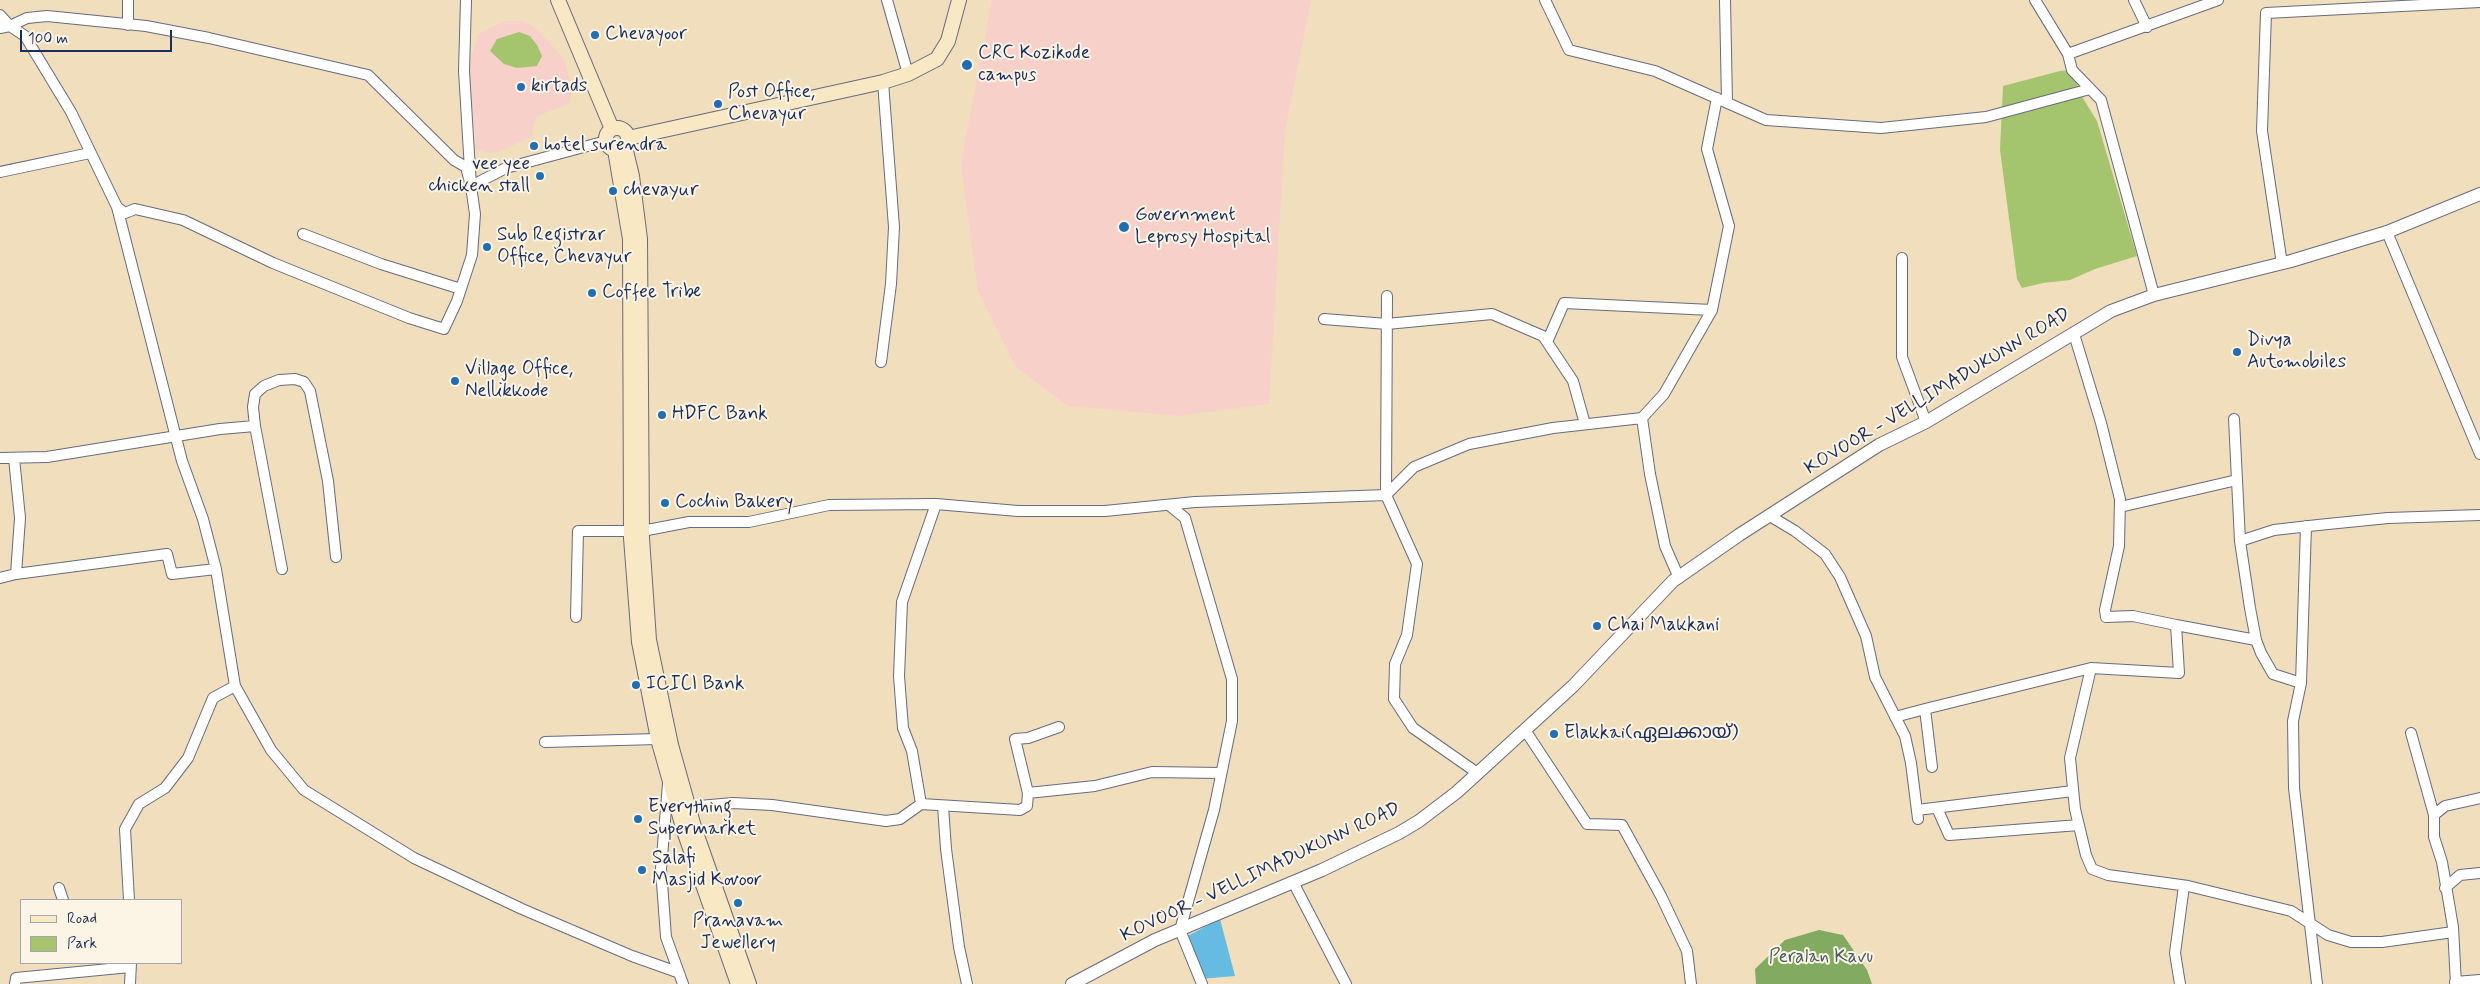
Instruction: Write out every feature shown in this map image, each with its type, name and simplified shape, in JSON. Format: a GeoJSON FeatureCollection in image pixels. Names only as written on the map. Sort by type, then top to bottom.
{"type":"FeatureCollection","features":[{"type":"Feature","properties":{"kind":"main road"},"geometry":{"type":"LineString","coordinates":[[558,0],[618,139]]}},
{"type":"Feature","properties":{"kind":"main road"},"geometry":{"type":"LineString","coordinates":[[567,0],[632,176],[640,239],[637,531],[639,642],[658,739],[670,761],[688,807],[749,984]]}},
{"type":"Feature","properties":{"kind":"main road"},"geometry":{"type":"LineString","coordinates":[[618,139],[883,82],[908,74],[936,59],[948,41],[959,0]]}},
{"type":"Feature","properties":{"kind":"main road"},"geometry":{"type":"LineString","coordinates":[[637,531],[649,640],[670,761],[669,777],[684,831],[738,984]]}},
{"type":"Feature","properties":{"kind":"street"},"geometry":{"type":"LineString","coordinates":[[128,0],[128,25]]}},
{"type":"Feature","properties":{"kind":"street"},"geometry":{"type":"LineString","coordinates":[[117,207],[125,213],[135,210],[183,220],[273,263],[409,318],[444,329],[461,289],[472,255],[475,214],[471,186],[464,71],[466,0]]}},
{"type":"Feature","properties":{"kind":"street"},"geometry":{"type":"LineString","coordinates":[[886,0],[908,74]]}},
{"type":"Feature","properties":{"kind":"street"},"geometry":{"type":"LineString","coordinates":[[1545,0],[1569,50],[1656,71],[1766,120],[1881,128],[1986,118],[2090,89]]}},
{"type":"Feature","properties":{"kind":"street"},"geometry":{"type":"LineString","coordinates":[[576,617],[578,531],[637,531],[689,522],[749,522],[829,505],[936,504],[1055,512],[1106,511],[1169,504],[1386,494],[1414,467],[1469,444],[1553,428],[1642,418],[1664,394],[1712,310],[1728,226],[1707,149],[1722,100],[1725,0]]}},
{"type":"Feature","properties":{"kind":"street"},"geometry":{"type":"LineString","coordinates":[[2035,0],[2068,54],[2072,70],[2100,100],[2154,295]]}},
{"type":"Feature","properties":{"kind":"street"},"geometry":{"type":"LineString","coordinates":[[2134,0],[2146,26]]}},
{"type":"Feature","properties":{"kind":"street"},"geometry":{"type":"LineString","coordinates":[[2068,54],[2218,0]]}},
{"type":"Feature","properties":{"kind":"street"},"geometry":{"type":"LineString","coordinates":[[2282,264],[2262,131],[2266,13],[2480,2]]}},
{"type":"Feature","properties":{"kind":"street"},"geometry":{"type":"LineString","coordinates":[[0,15],[5,27],[25,36],[71,112],[117,207],[182,462],[203,519],[216,569],[235,686],[272,750],[304,790],[414,858],[522,909],[632,956],[677,972]]}},
{"type":"Feature","properties":{"kind":"street"},"geometry":{"type":"LineString","coordinates":[[5,27],[27,18],[48,16],[128,25],[209,38],[368,75],[454,160],[466,167],[471,186]]}},
{"type":"Feature","properties":{"kind":"street"},"geometry":{"type":"LineString","coordinates":[[881,362],[891,284],[894,227],[883,82]]}},
{"type":"Feature","properties":{"kind":"street"},"geometry":{"type":"LineString","coordinates":[[471,186],[506,168],[618,139]]}},
{"type":"Feature","properties":{"kind":"street"},"geometry":{"type":"LineString","coordinates":[[0,172],[90,153]]}},
{"type":"Feature","properties":{"kind":"street","name":"KOVOOR - VELLIMADUKUNN ROAD"},"geometry":{"type":"LineString","coordinates":[[1072,984],[1155,940],[1293,882],[1400,833],[1457,792],[1476,772],[1573,686],[1673,581],[1739,535],[1879,445],[1926,422],[2111,311],[2154,295],[2282,264],[2387,232],[2480,194]]}},
{"type":"Feature","properties":{"kind":"street"},"geometry":{"type":"LineString","coordinates":[[2387,232],[2480,454]]}},
{"type":"Feature","properties":{"kind":"street"},"geometry":{"type":"LineString","coordinates":[[304,234],[381,264],[461,289]]}},
{"type":"Feature","properties":{"kind":"street"},"geometry":{"type":"LineString","coordinates":[[1902,258],[1902,357],[1926,422]]}},
{"type":"Feature","properties":{"kind":"street"},"geometry":{"type":"LineString","coordinates":[[1387,296],[1386,494],[1417,564],[1407,634],[1395,664],[1394,699],[1413,728],[1476,772]]}},
{"type":"Feature","properties":{"kind":"street"},"geometry":{"type":"LineString","coordinates":[[1547,342],[1564,303],[1712,310]]}},
{"type":"Feature","properties":{"kind":"street"},"geometry":{"type":"LineString","coordinates":[[1324,319],[1387,324],[1492,314],[1543,336],[1573,381],[1585,424]]}},
{"type":"Feature","properties":{"kind":"street"},"geometry":{"type":"LineString","coordinates":[[2074,334],[2101,423],[2120,499],[2119,546],[2105,610],[2106,616],[2133,616],[2256,640]]}},
{"type":"Feature","properties":{"kind":"street"},"geometry":{"type":"LineString","coordinates":[[282,569],[253,407],[255,394],[264,386],[280,380],[295,379],[304,382],[310,391],[328,481],[336,558]]}},
{"type":"Feature","properties":{"kind":"street"},"geometry":{"type":"LineString","coordinates":[[1642,418],[1650,474],[1665,546],[1679,578]]}},
{"type":"Feature","properties":{"kind":"street"},"geometry":{"type":"LineString","coordinates":[[2234,419],[2240,541],[2256,640],[2272,674],[2301,683]]}},
{"type":"Feature","properties":{"kind":"street"},"geometry":{"type":"LineString","coordinates":[[0,458],[47,457],[176,436],[255,426]]}},
{"type":"Feature","properties":{"kind":"street"},"geometry":{"type":"LineString","coordinates":[[14,458],[20,518],[16,574]]}},
{"type":"Feature","properties":{"kind":"street"},"geometry":{"type":"LineString","coordinates":[[2120,507],[2237,480]]}},
{"type":"Feature","properties":{"kind":"street"},"geometry":{"type":"LineString","coordinates":[[922,804],[912,751],[903,728],[900,676],[902,602],[936,504]]}},
{"type":"Feature","properties":{"kind":"street"},"geometry":{"type":"LineString","coordinates":[[1169,504],[1185,518],[1232,679],[1232,721],[1222,773],[1214,810],[1180,930],[1202,984]]}},
{"type":"Feature","properties":{"kind":"street"},"geometry":{"type":"LineString","coordinates":[[2240,541],[2274,530],[2306,526],[2388,518],[2480,515]]}},
{"type":"Feature","properties":{"kind":"street"},"geometry":{"type":"LineString","coordinates":[[1770,516],[1795,531],[1825,554],[1840,577],[1866,636],[1875,677],[1905,736],[1911,763],[1917,814],[1937,808],[2073,791]]}},
{"type":"Feature","properties":{"kind":"street"},"geometry":{"type":"LineString","coordinates":[[2306,526],[2301,683],[2293,721],[2294,788],[2308,922],[2317,984]]}},
{"type":"Feature","properties":{"kind":"street"},"geometry":{"type":"LineString","coordinates":[[0,578],[16,574],[167,554],[172,574],[216,569]]}},
{"type":"Feature","properties":{"kind":"street"},"geometry":{"type":"LineString","coordinates":[[1895,716],[2091,668],[2179,674],[2176,625]]}},
{"type":"Feature","properties":{"kind":"street"},"geometry":{"type":"LineString","coordinates":[[2091,668],[2070,758],[2079,825],[2086,855],[2092,869],[2108,875],[2184,886],[2291,911],[2328,935],[2351,942],[2382,942],[2453,932]]}},
{"type":"Feature","properties":{"kind":"street"},"geometry":{"type":"LineString","coordinates":[[129,899],[125,829],[139,804],[165,788],[188,758],[214,698],[235,686]]}},
{"type":"Feature","properties":{"kind":"street"},"geometry":{"type":"LineString","coordinates":[[1925,709],[1932,767]]}},
{"type":"Feature","properties":{"kind":"street"},"geometry":{"type":"LineString","coordinates":[[688,807],[733,803],[772,805],[886,821],[900,819],[922,804],[1020,810],[1027,806],[1028,794],[1015,739],[1059,727]]}},
{"type":"Feature","properties":{"kind":"street"},"geometry":{"type":"LineString","coordinates":[[1525,730],[1587,824],[1622,825],[1657,887],[1687,951],[1691,984]]}},
{"type":"Feature","properties":{"kind":"street"},"geometry":{"type":"LineString","coordinates":[[2411,733],[2434,815],[2434,837],[2442,862],[2453,932],[2455,983],[2480,980]]}},
{"type":"Feature","properties":{"kind":"street"},"geometry":{"type":"LineString","coordinates":[[545,742],[658,739]]}},
{"type":"Feature","properties":{"kind":"street"},"geometry":{"type":"LineString","coordinates":[[1028,794],[1095,786],[1152,772],[1222,773]]}},
{"type":"Feature","properties":{"kind":"street"},"geometry":{"type":"LineString","coordinates":[[669,777],[661,869],[666,937],[677,972],[683,984]]}},
{"type":"Feature","properties":{"kind":"street"},"geometry":{"type":"LineString","coordinates":[[2434,815],[2446,806],[2480,798]]}},
{"type":"Feature","properties":{"kind":"street"},"geometry":{"type":"LineString","coordinates":[[943,806],[946,849],[959,947],[967,984]]}},
{"type":"Feature","properties":{"kind":"street"},"geometry":{"type":"LineString","coordinates":[[1937,808],[1949,835],[2079,825]]}},
{"type":"Feature","properties":{"kind":"street"},"geometry":{"type":"LineString","coordinates":[[2446,888],[2460,875],[2480,873]]}},
{"type":"Feature","properties":{"kind":"street"},"geometry":{"type":"LineString","coordinates":[[1293,882],[1346,984]]}},
{"type":"Feature","properties":{"kind":"street"},"geometry":{"type":"LineString","coordinates":[[2180,984],[2176,952],[2184,886]]}},
{"type":"Feature","properties":{"kind":"street"},"geometry":{"type":"LineString","coordinates":[[59,888],[63,899]]}},
{"type":"Feature","properties":{"kind":"street"},"geometry":{"type":"LineString","coordinates":[[15,984],[16,978],[101,966],[131,965],[130,984]]}},
{"type":"Feature","properties":{"kind":"shaded area","name":"Government Leprosy Hospital"},"geometry":{"type":"Polygon","coordinates":[[[992,0],[1311,0],[1285,130],[1269,404],[1179,416],[1068,406],[1016,367],[978,291],[961,163],[992,0]]]}},
{"type":"Feature","properties":{"kind":"shaded area","name":"kirtads"},"geometry":{"type":"Polygon","coordinates":[[[505,21],[522,21],[534,27],[543,36],[564,59],[572,92],[569,104],[537,116],[532,128],[533,136],[498,152],[489,153],[476,149],[470,83],[471,59],[478,34],[505,21]]]}},
{"type":"Feature","properties":{"kind":"green space"},"geometry":{"type":"Polygon","coordinates":[[[519,32],[530,36],[537,45],[542,56],[537,66],[517,68],[504,64],[490,51],[497,39],[519,32]]]}},
{"type":"Feature","properties":{"kind":"green space"},"geometry":{"type":"Polygon","coordinates":[[[2072,70],[2081,95],[2097,121],[2137,256],[2095,269],[2070,280],[2022,288],[2017,279],[2000,150],[2003,86],[2060,71],[2072,70]]]}},
{"type":"Feature","properties":{"kind":"green space","name":"Peralan Kavu"},"geometry":{"type":"Polygon","coordinates":[[[1819,930],[1843,935],[1867,970],[1872,984],[1756,984],[1755,969],[1785,940],[1819,930]]]}},
{"type":"Feature","properties":{"kind":"water"},"geometry":{"type":"Polygon","coordinates":[[[1220,919],[1235,976],[1200,979],[1182,939],[1220,919]]]}},
{"type":"Feature","properties":{"kind":"place","name":"Chevayoor"},"geometry":{"type":"Point","coordinates":[595,35]}},
{"type":"Feature","properties":{"kind":"place","name":"CRC Kozikode campus"},"geometry":{"type":"Point","coordinates":[967,65]}},
{"type":"Feature","properties":{"kind":"place","name":"kirtads"},"geometry":{"type":"Point","coordinates":[521,87]}},
{"type":"Feature","properties":{"kind":"place","name":"Post Office, Chevayur"},"geometry":{"type":"Point","coordinates":[718,104]}},
{"type":"Feature","properties":{"kind":"place","name":"hotel surendra"},"geometry":{"type":"Point","coordinates":[534,146]}},
{"type":"Feature","properties":{"kind":"place","name":"vee yee chicken stall"},"geometry":{"type":"Point","coordinates":[540,176]}},
{"type":"Feature","properties":{"kind":"place","name":"chevayur"},"geometry":{"type":"Point","coordinates":[613,191]}},
{"type":"Feature","properties":{"kind":"place","name":"Government Leprosy Hospital"},"geometry":{"type":"Point","coordinates":[1124,227]}},
{"type":"Feature","properties":{"kind":"place","name":"Sub Registrar Office, Chevayur"},"geometry":{"type":"Point","coordinates":[487,247]}},
{"type":"Feature","properties":{"kind":"place","name":"Coffee Tribe"},"geometry":{"type":"Point","coordinates":[592,293]}},
{"type":"Feature","properties":{"kind":"place","name":"Divya Automobiles"},"geometry":{"type":"Point","coordinates":[2237,352]}},
{"type":"Feature","properties":{"kind":"place","name":"Village Office, Nellikkode"},"geometry":{"type":"Point","coordinates":[455,381]}},
{"type":"Feature","properties":{"kind":"place","name":"HDFC Bank"},"geometry":{"type":"Point","coordinates":[662,415]}},
{"type":"Feature","properties":{"kind":"place","name":"Cochin Bakery"},"geometry":{"type":"Point","coordinates":[665,503]}},
{"type":"Feature","properties":{"kind":"place","name":"Chai Makkani"},"geometry":{"type":"Point","coordinates":[1597,626]}},
{"type":"Feature","properties":{"kind":"place","name":"ICICI Bank"},"geometry":{"type":"Point","coordinates":[636,685]}},
{"type":"Feature","properties":{"kind":"place","name":"Elakkai(ഏലക്കായ്)"},"geometry":{"type":"Point","coordinates":[1554,734]}},
{"type":"Feature","properties":{"kind":"place","name":"Everything Supermarket"},"geometry":{"type":"Point","coordinates":[638,819]}},
{"type":"Feature","properties":{"kind":"place","name":"Salafi Masjid Kovoor"},"geometry":{"type":"Point","coordinates":[642,870]}},
{"type":"Feature","properties":{"kind":"place","name":"Pranavam Jewellery"},"geometry":{"type":"Point","coordinates":[738,903]}}]}
